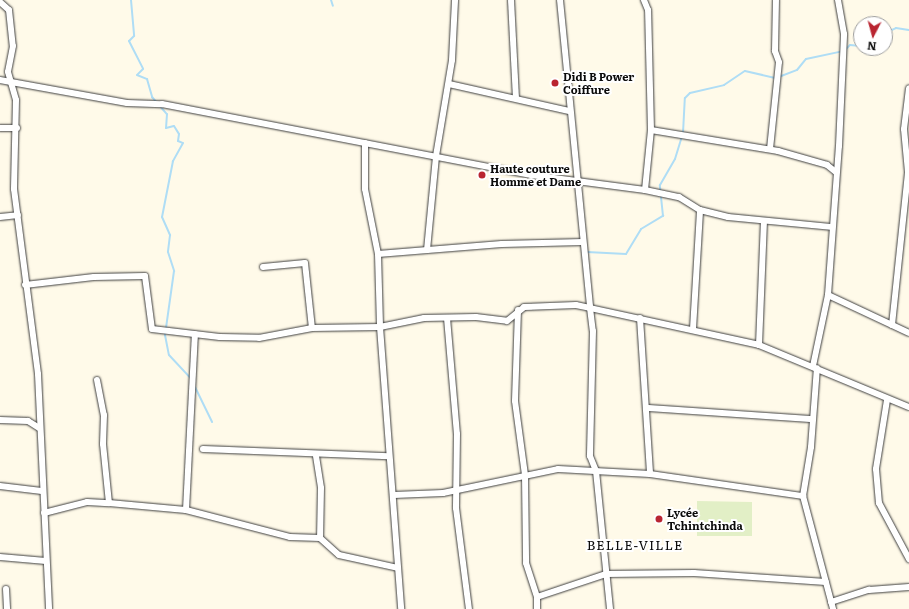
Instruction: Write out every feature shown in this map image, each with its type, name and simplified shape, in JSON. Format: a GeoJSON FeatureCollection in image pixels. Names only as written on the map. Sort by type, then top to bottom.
{"type":"FeatureCollection","features":[{"type":"Feature","properties":{"kind":"street"},"geometry":{"type":"LineString","coordinates":[[8,0],[13,46],[8,72],[11,82],[17,128],[14,189],[25,285],[38,374],[39,428],[49,609]]}},
{"type":"Feature","properties":{"kind":"street"},"geometry":{"type":"LineString","coordinates":[[428,250],[436,156],[449,84],[455,0]]}},
{"type":"Feature","properties":{"kind":"street"},"geometry":{"type":"LineString","coordinates":[[511,0],[516,98]]}},
{"type":"Feature","properties":{"kind":"street"},"geometry":{"type":"LineString","coordinates":[[560,0],[569,111],[593,331],[590,456],[596,471],[610,609]]}},
{"type":"Feature","properties":{"kind":"street"},"geometry":{"type":"LineString","coordinates":[[644,0],[648,10],[651,130],[645,190]]}},
{"type":"Feature","properties":{"kind":"street"},"geometry":{"type":"LineString","coordinates":[[770,149],[779,62],[774,51],[776,0]]}},
{"type":"Feature","properties":{"kind":"street"},"geometry":{"type":"LineString","coordinates":[[838,0],[844,25],[844,65],[831,227],[828,295],[815,367],[811,419],[811,447],[803,496],[832,606],[869,590],[909,587]]}},
{"type":"Feature","properties":{"kind":"street"},"geometry":{"type":"LineString","coordinates":[[0,2],[9,10]]}},
{"type":"Feature","properties":{"kind":"street"},"geometry":{"type":"LineString","coordinates":[[0,80],[127,103],[162,104],[577,182],[645,190],[679,197],[700,210],[764,221],[831,227]]}},
{"type":"Feature","properties":{"kind":"street"},"geometry":{"type":"LineString","coordinates":[[449,84],[569,111]]}},
{"type":"Feature","properties":{"kind":"street"},"geometry":{"type":"LineString","coordinates":[[892,325],[908,172],[904,129],[909,88]]}},
{"type":"Feature","properties":{"kind":"street"},"geometry":{"type":"LineString","coordinates":[[0,128],[17,128]]}},
{"type":"Feature","properties":{"kind":"street"},"geometry":{"type":"LineString","coordinates":[[651,130],[770,149],[827,165],[836,172]]}},
{"type":"Feature","properties":{"kind":"street"},"geometry":{"type":"LineString","coordinates":[[366,143],[365,189],[378,254],[380,327],[389,456],[394,495],[401,609]]}},
{"type":"Feature","properties":{"kind":"street"},"geometry":{"type":"LineString","coordinates":[[693,329],[700,210]]}},
{"type":"Feature","properties":{"kind":"street"},"geometry":{"type":"LineString","coordinates":[[0,217],[18,215]]}},
{"type":"Feature","properties":{"kind":"street"},"geometry":{"type":"LineString","coordinates":[[759,345],[764,221]]}},
{"type":"Feature","properties":{"kind":"street"},"geometry":{"type":"LineString","coordinates":[[378,254],[583,242]]}},
{"type":"Feature","properties":{"kind":"street"},"geometry":{"type":"LineString","coordinates":[[263,266],[305,263],[312,328]]}},
{"type":"Feature","properties":{"kind":"street"},"geometry":{"type":"LineString","coordinates":[[25,285],[94,277],[145,276],[152,329],[195,334],[258,338],[312,328],[380,327],[388,323],[476,316],[507,321],[518,310],[551,304],[590,308],[693,329],[759,345],[815,367],[886,400],[909,407]]}},
{"type":"Feature","properties":{"kind":"street"},"geometry":{"type":"LineString","coordinates":[[828,295],[909,333]]}},
{"type":"Feature","properties":{"kind":"street"},"geometry":{"type":"LineString","coordinates":[[518,310],[514,401],[525,475],[526,563],[537,597],[537,609]]}},
{"type":"Feature","properties":{"kind":"street"},"geometry":{"type":"LineString","coordinates":[[447,318],[457,434],[456,490],[464,590],[470,609]]}},
{"type":"Feature","properties":{"kind":"street"},"geometry":{"type":"LineString","coordinates":[[640,318],[648,408],[650,474]]}},
{"type":"Feature","properties":{"kind":"street"},"geometry":{"type":"LineString","coordinates":[[186,510],[195,334]]}},
{"type":"Feature","properties":{"kind":"street"},"geometry":{"type":"LineString","coordinates":[[97,380],[104,415],[109,503]]}},
{"type":"Feature","properties":{"kind":"street"},"geometry":{"type":"LineString","coordinates":[[886,400],[876,469],[879,503],[909,559]]}},
{"type":"Feature","properties":{"kind":"street"},"geometry":{"type":"LineString","coordinates":[[648,408],[811,419]]}},
{"type":"Feature","properties":{"kind":"street"},"geometry":{"type":"LineString","coordinates":[[0,420],[28,422],[39,428]]}},
{"type":"Feature","properties":{"kind":"street"},"geometry":{"type":"LineString","coordinates":[[203,449],[316,456],[389,456]]}},
{"type":"Feature","properties":{"kind":"street"},"geometry":{"type":"LineString","coordinates":[[316,456],[321,488],[320,538]]}},
{"type":"Feature","properties":{"kind":"street"},"geometry":{"type":"LineString","coordinates":[[394,495],[456,490],[558,469],[650,474],[803,496]]}},
{"type":"Feature","properties":{"kind":"street"},"geometry":{"type":"LineString","coordinates":[[0,486],[42,491]]}},
{"type":"Feature","properties":{"kind":"street"},"geometry":{"type":"LineString","coordinates":[[44,513],[87,502],[186,510],[290,537],[320,538],[339,555],[398,568]]}},
{"type":"Feature","properties":{"kind":"street"},"geometry":{"type":"LineString","coordinates":[[0,557],[46,561]]}},
{"type":"Feature","properties":{"kind":"street"},"geometry":{"type":"LineString","coordinates":[[537,597],[606,574],[694,573],[826,582]]}},
{"type":"Feature","properties":{"kind":"street"},"geometry":{"type":"LineString","coordinates":[[6,589],[7,609]]}},
{"type":"Feature","properties":{"kind":"green space"},"geometry":{"type":"Polygon","coordinates":[[[697,501],[752,502],[752,536],[697,536],[697,501]]]}},
{"type":"Feature","properties":{"kind":"waterway"},"geometry":{"type":"LineString","coordinates":[[131,0],[134,36],[129,41],[143,69],[137,75],[147,79],[152,97],[167,114],[166,128],[174,126],[179,134],[178,141],[183,143],[173,161],[162,217],[170,235],[168,252],[174,271],[165,335],[169,355],[192,380]]}},
{"type":"Feature","properties":{"kind":"waterway"},"geometry":{"type":"LineString","coordinates":[[331,0],[333,6]]}},
{"type":"Feature","properties":{"kind":"waterway"},"geometry":{"type":"LineString","coordinates":[[893,29],[896,28],[909,30]]}},
{"type":"Feature","properties":{"kind":"waterway"},"geometry":{"type":"LineString","coordinates":[[587,252],[626,254],[641,229],[663,216],[660,185],[675,159],[683,133],[685,98],[690,93],[724,85],[745,71],[776,78],[797,70],[806,59],[844,51],[850,45],[853,45]]}},
{"type":"Feature","properties":{"kind":"waterway"},"geometry":{"type":"LineString","coordinates":[[195,387],[212,422]]}},
{"type":"Feature","properties":{"kind":"place","name":"Didi B Power Coiffure"},"geometry":{"type":"Point","coordinates":[555,83]}},
{"type":"Feature","properties":{"kind":"place","name":"Haute couture Homme et Dame"},"geometry":{"type":"Point","coordinates":[482,175]}},
{"type":"Feature","properties":{"kind":"place","name":"Lycée Tchintchinda"},"geometry":{"type":"Point","coordinates":[659,519]}},
{"type":"Feature","properties":{"kind":"district","name":"BELLE-VILLE"},"geometry":{"type":"Point","coordinates":[635,545]}}]}
